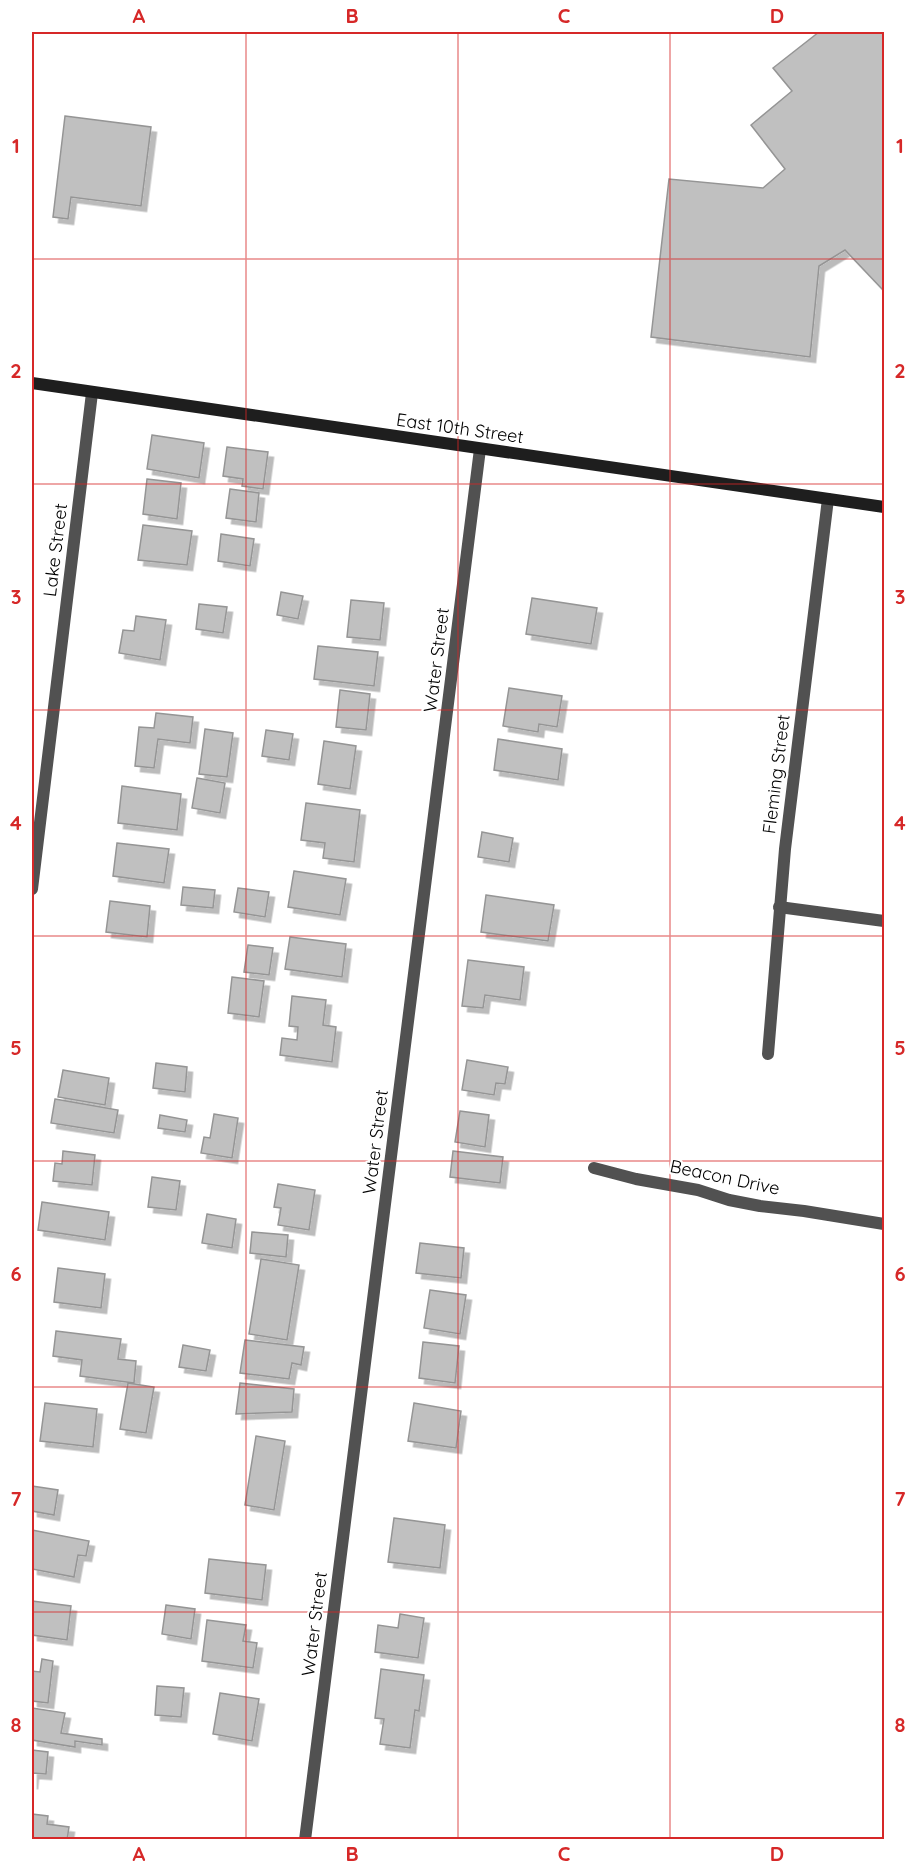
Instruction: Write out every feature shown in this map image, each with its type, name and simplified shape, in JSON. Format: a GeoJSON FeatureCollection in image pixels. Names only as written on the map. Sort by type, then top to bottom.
{"type":"FeatureCollection","features":[{"type":"Feature","properties":{"kind":"main road","name":"East 10th Street"},"geometry":{"type":"LineString","coordinates":[[32,383],[885,507]]}},
{"type":"Feature","properties":{"kind":"street","name":"Lake Street"},"geometry":{"type":"LineString","coordinates":[[32,890],[92,393]]}},
{"type":"Feature","properties":{"kind":"street","name":"Water Street"},"geometry":{"type":"LineString","coordinates":[[305,1839],[480,449]]}},
{"type":"Feature","properties":{"kind":"street","name":"Fleming Street"},"geometry":{"type":"LineString","coordinates":[[768,1054],[779,907],[828,499]]}},
{"type":"Feature","properties":{"kind":"street"},"geometry":{"type":"LineString","coordinates":[[779,907],[885,921]]}},
{"type":"Feature","properties":{"kind":"street","name":"Beacon Drive"},"geometry":{"type":"LineString","coordinates":[[594,1168],[636,1179],[698,1190],[739,1202],[885,1224]]}},
{"type":"Feature","properties":{"kind":"building"},"geometry":{"type":"Polygon","coordinates":[[[819,32],[884,33],[884,287],[882,289],[845,250],[819,266],[810,357],[651,337],[669,179],[763,188],[785,169],[751,125],[792,91],[773,68],[819,32]]]}},
{"type":"Feature","properties":{"kind":"building"},"geometry":{"type":"Polygon","coordinates":[[[65,116],[151,127],[141,206],[71,197],[68,219],[53,217],[65,116]]]}},
{"type":"Feature","properties":{"kind":"building"},"geometry":{"type":"Polygon","coordinates":[[[152,435],[204,443],[199,478],[147,469],[152,435]]]}},
{"type":"Feature","properties":{"kind":"building"},"geometry":{"type":"Polygon","coordinates":[[[227,447],[268,452],[263,489],[242,486],[243,479],[223,476],[227,447]]]}},
{"type":"Feature","properties":{"kind":"building"},"geometry":{"type":"Polygon","coordinates":[[[147,479],[181,483],[177,519],[143,514],[147,479]]]}},
{"type":"Feature","properties":{"kind":"building"},"geometry":{"type":"Polygon","coordinates":[[[230,489],[259,493],[256,522],[226,518],[230,489]]]}},
{"type":"Feature","properties":{"kind":"building"},"geometry":{"type":"Polygon","coordinates":[[[143,525],[192,531],[187,565],[138,560],[143,525]]]}},
{"type":"Feature","properties":{"kind":"building"},"geometry":{"type":"Polygon","coordinates":[[[221,534],[254,539],[250,566],[218,561],[221,534]]]}},
{"type":"Feature","properties":{"kind":"building"},"geometry":{"type":"Polygon","coordinates":[[[281,592],[303,596],[298,619],[277,615],[281,592]]]}},
{"type":"Feature","properties":{"kind":"building"},"geometry":{"type":"Polygon","coordinates":[[[532,598],[597,608],[591,644],[526,634],[532,598]]]}},
{"type":"Feature","properties":{"kind":"building"},"geometry":{"type":"Polygon","coordinates":[[[351,600],[384,603],[380,640],[347,637],[351,600]]]}},
{"type":"Feature","properties":{"kind":"building"},"geometry":{"type":"Polygon","coordinates":[[[199,604],[227,607],[223,633],[196,629],[199,604]]]}},
{"type":"Feature","properties":{"kind":"building"},"geometry":{"type":"Polygon","coordinates":[[[136,616],[166,620],[160,660],[119,653],[123,630],[134,631],[136,616]]]}},
{"type":"Feature","properties":{"kind":"building"},"geometry":{"type":"Polygon","coordinates":[[[318,646],[378,652],[374,686],[314,679],[318,646]]]}},
{"type":"Feature","properties":{"kind":"building"},"geometry":{"type":"Polygon","coordinates":[[[509,688],[562,696],[557,727],[539,724],[538,732],[503,726],[509,688]]]}},
{"type":"Feature","properties":{"kind":"building"},"geometry":{"type":"Polygon","coordinates":[[[340,690],[370,694],[366,730],[336,727],[340,690]]]}},
{"type":"Feature","properties":{"kind":"building"},"geometry":{"type":"Polygon","coordinates":[[[156,713],[193,717],[190,743],[158,739],[154,768],[135,766],[139,727],[154,728],[156,713]]]}},
{"type":"Feature","properties":{"kind":"building"},"geometry":{"type":"Polygon","coordinates":[[[205,729],[233,733],[227,777],[199,774],[205,729]]]}},
{"type":"Feature","properties":{"kind":"building"},"geometry":{"type":"Polygon","coordinates":[[[266,730],[293,734],[289,760],[262,756],[266,730]]]}},
{"type":"Feature","properties":{"kind":"building"},"geometry":{"type":"Polygon","coordinates":[[[498,739],[562,749],[558,780],[494,770],[498,739]]]}},
{"type":"Feature","properties":{"kind":"building"},"geometry":{"type":"Polygon","coordinates":[[[324,741],[356,746],[350,789],[318,784],[324,741]]]}},
{"type":"Feature","properties":{"kind":"building"},"geometry":{"type":"Polygon","coordinates":[[[197,778],[225,783],[220,813],[192,808],[197,778]]]}},
{"type":"Feature","properties":{"kind":"building"},"geometry":{"type":"Polygon","coordinates":[[[122,786],[181,794],[177,830],[118,823],[122,786]]]}},
{"type":"Feature","properties":{"kind":"building"},"geometry":{"type":"Polygon","coordinates":[[[306,803],[360,810],[354,862],[323,858],[325,843],[301,840],[306,803]]]}},
{"type":"Feature","properties":{"kind":"building"},"geometry":{"type":"Polygon","coordinates":[[[482,832],[513,838],[509,862],[478,857],[482,832]]]}},
{"type":"Feature","properties":{"kind":"building"},"geometry":{"type":"Polygon","coordinates":[[[117,843],[169,849],[164,883],[113,876],[117,843]]]}},
{"type":"Feature","properties":{"kind":"building"},"geometry":{"type":"Polygon","coordinates":[[[294,871],[346,879],[340,915],[288,907],[294,871]]]}},
{"type":"Feature","properties":{"kind":"building"},"geometry":{"type":"Polygon","coordinates":[[[183,887],[215,890],[213,908],[181,905],[183,887]]]}},
{"type":"Feature","properties":{"kind":"building"},"geometry":{"type":"Polygon","coordinates":[[[238,888],[269,892],[265,917],[234,912],[238,888]]]}},
{"type":"Feature","properties":{"kind":"building"},"geometry":{"type":"Polygon","coordinates":[[[486,895],[554,905],[548,941],[481,932],[486,895]]]}},
{"type":"Feature","properties":{"kind":"building"},"geometry":{"type":"Polygon","coordinates":[[[110,901],[150,906],[147,937],[106,932],[110,901]]]}},
{"type":"Feature","properties":{"kind":"building"},"geometry":{"type":"Polygon","coordinates":[[[290,937],[346,944],[342,977],[285,969],[290,937]]]}},
{"type":"Feature","properties":{"kind":"building"},"geometry":{"type":"Polygon","coordinates":[[[248,945],[273,948],[269,975],[244,972],[248,945]]]}},
{"type":"Feature","properties":{"kind":"building"},"geometry":{"type":"Polygon","coordinates":[[[468,960],[524,967],[520,1000],[485,995],[483,1008],[462,1006],[468,960]]]}},
{"type":"Feature","properties":{"kind":"building"},"geometry":{"type":"Polygon","coordinates":[[[232,977],[264,981],[259,1017],[228,1013],[232,977]]]}},
{"type":"Feature","properties":{"kind":"building"},"geometry":{"type":"Polygon","coordinates":[[[292,996],[326,1000],[323,1025],[336,1027],[332,1062],[280,1055],[282,1038],[297,1040],[298,1027],[289,1026],[292,996]]]}},
{"type":"Feature","properties":{"kind":"building"},"geometry":{"type":"Polygon","coordinates":[[[467,1060],[508,1067],[505,1084],[496,1083],[494,1095],[462,1090],[467,1060]]]}},
{"type":"Feature","properties":{"kind":"building"},"geometry":{"type":"Polygon","coordinates":[[[156,1063],[187,1067],[185,1092],[153,1088],[156,1063]]]}},
{"type":"Feature","properties":{"kind":"building"},"geometry":{"type":"Polygon","coordinates":[[[63,1070],[109,1078],[105,1105],[58,1097],[63,1070]]]}},
{"type":"Feature","properties":{"kind":"building"},"geometry":{"type":"Polygon","coordinates":[[[55,1099],[118,1110],[114,1133],[51,1123],[55,1099]]]}},
{"type":"Feature","properties":{"kind":"building"},"geometry":{"type":"Polygon","coordinates":[[[460,1111],[489,1115],[485,1147],[455,1142],[460,1111]]]}},
{"type":"Feature","properties":{"kind":"building"},"geometry":{"type":"Polygon","coordinates":[[[214,1114],[238,1118],[232,1158],[201,1153],[204,1137],[210,1138],[214,1114]]]}},
{"type":"Feature","properties":{"kind":"building"},"geometry":{"type":"Polygon","coordinates":[[[160,1115],[187,1120],[185,1132],[158,1128],[160,1115]]]}},
{"type":"Feature","properties":{"kind":"building"},"geometry":{"type":"Polygon","coordinates":[[[63,1151],[95,1155],[92,1185],[53,1181],[55,1163],[62,1164],[63,1151]]]}},
{"type":"Feature","properties":{"kind":"building"},"geometry":{"type":"Polygon","coordinates":[[[453,1151],[503,1157],[500,1183],[450,1177],[453,1151]]]}},
{"type":"Feature","properties":{"kind":"building"},"geometry":{"type":"Polygon","coordinates":[[[152,1177],[180,1181],[176,1210],[148,1207],[152,1177]]]}},
{"type":"Feature","properties":{"kind":"building"},"geometry":{"type":"Polygon","coordinates":[[[278,1184],[315,1190],[309,1230],[278,1225],[281,1208],[274,1207],[278,1184]]]}},
{"type":"Feature","properties":{"kind":"building"},"geometry":{"type":"Polygon","coordinates":[[[42,1202],[109,1212],[105,1240],[38,1230],[42,1202]]]}},
{"type":"Feature","properties":{"kind":"building"},"geometry":{"type":"Polygon","coordinates":[[[207,1214],[236,1219],[232,1248],[202,1243],[207,1214]]]}},
{"type":"Feature","properties":{"kind":"building"},"geometry":{"type":"Polygon","coordinates":[[[252,1232],[288,1235],[286,1257],[250,1253],[252,1232]]]}},
{"type":"Feature","properties":{"kind":"building"},"geometry":{"type":"Polygon","coordinates":[[[420,1243],[464,1248],[461,1278],[416,1273],[420,1243]]]}},
{"type":"Feature","properties":{"kind":"building"},"geometry":{"type":"Polygon","coordinates":[[[261,1259],[299,1265],[287,1340],[249,1334],[261,1259]]]}},
{"type":"Feature","properties":{"kind":"building"},"geometry":{"type":"Polygon","coordinates":[[[58,1268],[105,1274],[101,1308],[54,1302],[58,1268]]]}},
{"type":"Feature","properties":{"kind":"building"},"geometry":{"type":"Polygon","coordinates":[[[430,1290],[466,1295],[460,1334],[424,1328],[430,1290]]]}},
{"type":"Feature","properties":{"kind":"building"},"geometry":{"type":"Polygon","coordinates":[[[56,1331],[121,1339],[118,1359],[136,1361],[134,1383],[80,1376],[82,1360],[53,1356],[56,1331]]]}},
{"type":"Feature","properties":{"kind":"building"},"geometry":{"type":"Polygon","coordinates":[[[245,1340],[304,1347],[301,1365],[292,1363],[289,1379],[240,1373],[245,1340]]]}},
{"type":"Feature","properties":{"kind":"building"},"geometry":{"type":"Polygon","coordinates":[[[423,1342],[459,1346],[455,1383],[419,1378],[423,1342]]]}},
{"type":"Feature","properties":{"kind":"building"},"geometry":{"type":"Polygon","coordinates":[[[183,1345],[210,1350],[206,1371],[179,1367],[183,1345]]]}},
{"type":"Feature","properties":{"kind":"building"},"geometry":{"type":"Polygon","coordinates":[[[128,1383],[154,1387],[146,1433],[120,1429],[128,1383]]]}},
{"type":"Feature","properties":{"kind":"building"},"geometry":{"type":"Polygon","coordinates":[[[240,1383],[294,1389],[292,1412],[236,1414],[240,1383]]]}},
{"type":"Feature","properties":{"kind":"building"},"geometry":{"type":"Polygon","coordinates":[[[45,1403],[97,1409],[93,1447],[40,1441],[45,1403]]]}},
{"type":"Feature","properties":{"kind":"building"},"geometry":{"type":"Polygon","coordinates":[[[414,1403],[461,1411],[456,1448],[408,1441],[414,1403]]]}},
{"type":"Feature","properties":{"kind":"building"},"geometry":{"type":"Polygon","coordinates":[[[256,1436],[285,1441],[274,1510],[245,1505],[256,1436]]]}},
{"type":"Feature","properties":{"kind":"building"},"geometry":{"type":"Polygon","coordinates":[[[32,1486],[58,1490],[54,1515],[32,1511],[32,1486]]]}},
{"type":"Feature","properties":{"kind":"building"},"geometry":{"type":"Polygon","coordinates":[[[394,1518],[445,1525],[440,1568],[388,1562],[394,1518]]]}},
{"type":"Feature","properties":{"kind":"building"},"geometry":{"type":"Polygon","coordinates":[[[32,1530],[89,1541],[86,1556],[78,1555],[74,1577],[32,1569],[32,1530]]]}},
{"type":"Feature","properties":{"kind":"building"},"geometry":{"type":"Polygon","coordinates":[[[209,1559],[266,1565],[262,1600],[205,1593],[209,1559]]]}},
{"type":"Feature","properties":{"kind":"building"},"geometry":{"type":"Polygon","coordinates":[[[32,1601],[71,1606],[67,1640],[32,1635],[32,1601]]]}},
{"type":"Feature","properties":{"kind":"building"},"geometry":{"type":"Polygon","coordinates":[[[166,1605],[195,1609],[191,1639],[162,1634],[166,1605]]]}},
{"type":"Feature","properties":{"kind":"building"},"geometry":{"type":"Polygon","coordinates":[[[400,1614],[424,1618],[418,1658],[375,1652],[378,1625],[398,1628],[400,1614]]]}},
{"type":"Feature","properties":{"kind":"building"},"geometry":{"type":"Polygon","coordinates":[[[207,1620],[246,1625],[243,1641],[257,1643],[253,1668],[202,1661],[207,1620]]]}},
{"type":"Feature","properties":{"kind":"building"},"geometry":{"type":"Polygon","coordinates":[[[42,1659],[53,1661],[48,1703],[32,1701],[32,1671],[40,1672],[42,1659]]]}},
{"type":"Feature","properties":{"kind":"building"},"geometry":{"type":"Polygon","coordinates":[[[381,1669],[424,1675],[419,1711],[415,1710],[410,1748],[380,1744],[384,1719],[375,1718],[381,1669]]]}},
{"type":"Feature","properties":{"kind":"building"},"geometry":{"type":"Polygon","coordinates":[[[157,1686],[184,1688],[181,1717],[155,1715],[157,1686]]]}},
{"type":"Feature","properties":{"kind":"building"},"geometry":{"type":"Polygon","coordinates":[[[220,1693],[259,1699],[252,1741],[213,1734],[220,1693]]]}},
{"type":"Feature","properties":{"kind":"building"},"geometry":{"type":"Polygon","coordinates":[[[32,1708],[65,1713],[61,1733],[102,1739],[102,1745],[75,1741],[75,1747],[32,1740],[32,1708]]]}},
{"type":"Feature","properties":{"kind":"building"},"geometry":{"type":"Polygon","coordinates":[[[32,1750],[48,1752],[46,1774],[33,1773],[32,1784],[32,1750]]]}},
{"type":"Feature","properties":{"kind":"building"},"geometry":{"type":"Polygon","coordinates":[[[32,1814],[48,1816],[47,1824],[69,1827],[67,1840],[32,1840],[32,1814]]]}}]}
